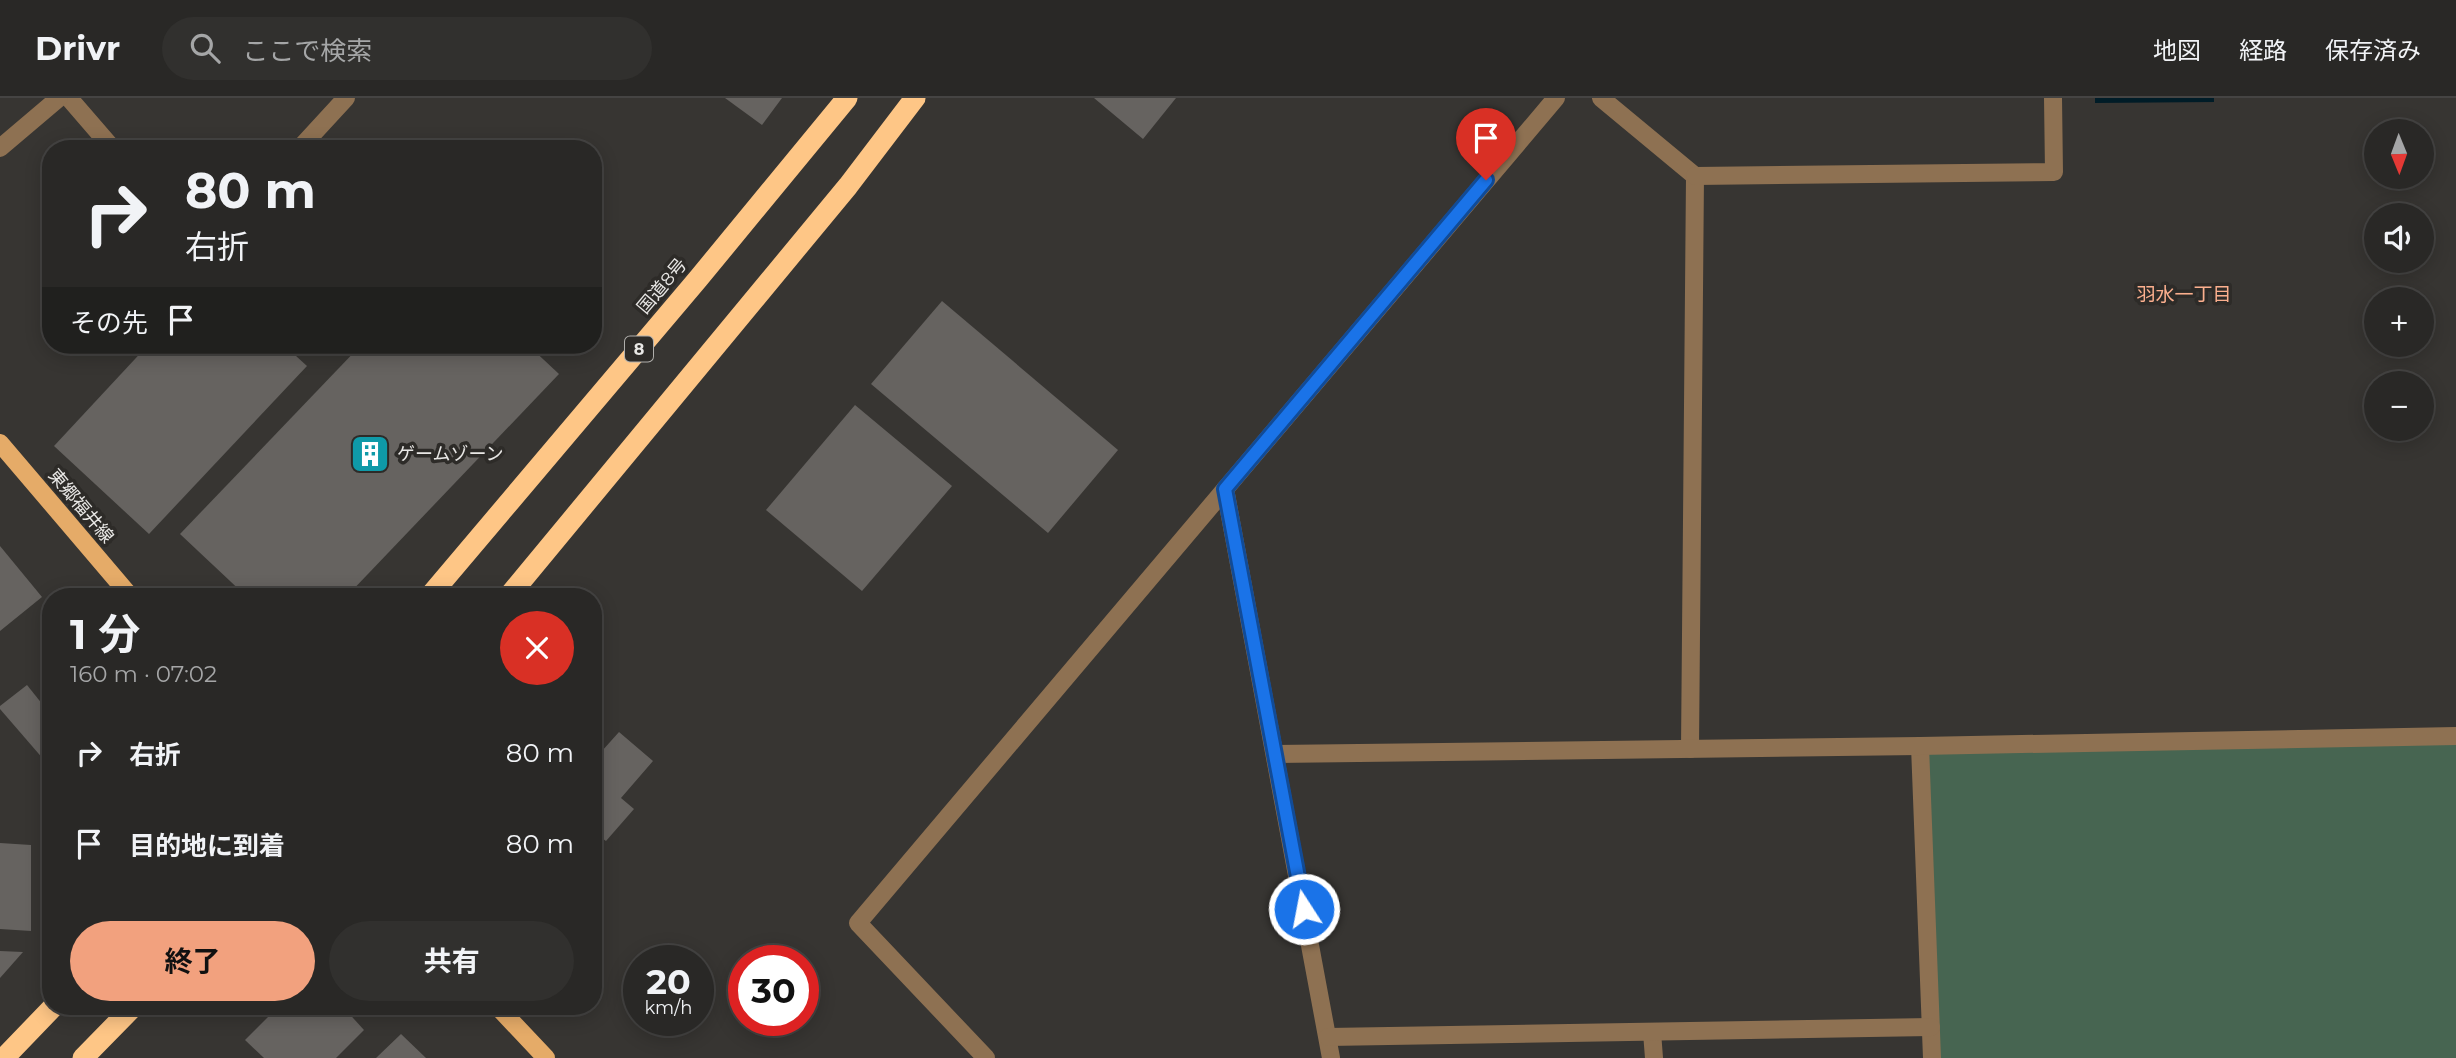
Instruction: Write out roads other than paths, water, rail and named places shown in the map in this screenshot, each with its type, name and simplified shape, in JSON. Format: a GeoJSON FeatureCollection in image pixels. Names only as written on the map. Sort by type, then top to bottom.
{"type":"FeatureCollection","features":[{"type":"Feature","properties":{"kind":"highway","name":"国道8号"},"geometry":{"type":"LineString","coordinates":[[437,588],[680,300],[846,98]]}},
{"type":"Feature","properties":{"kind":"highway"},"geometry":{"type":"LineString","coordinates":[[515,588],[848,186],[915,98]]}},
{"type":"Feature","properties":{"kind":"highway"},"geometry":{"type":"LineString","coordinates":[[4,1058],[45,1015]]}},
{"type":"Feature","properties":{"kind":"highway"},"geometry":{"type":"LineString","coordinates":[[83,1058],[125,1015]]}},
{"type":"Feature","properties":{"kind":"main road","name":"東郷福井線"},"geometry":{"type":"LineString","coordinates":[[0,443],[123,588]]}},
{"type":"Feature","properties":{"kind":"main road"},"geometry":{"type":"LineString","coordinates":[[505,1015],[546,1058]]}},
{"type":"Feature","properties":{"kind":"street"},"geometry":{"type":"LineString","coordinates":[[0,148],[59,98]]}},
{"type":"Feature","properties":{"kind":"street"},"geometry":{"type":"LineString","coordinates":[[69,98],[105,140]]}},
{"type":"Feature","properties":{"kind":"street"},"geometry":{"type":"LineString","coordinates":[[307,140],[346,98]]}},
{"type":"Feature","properties":{"kind":"street"},"geometry":{"type":"LineString","coordinates":[[986,1058],[858,923],[1556,98]]}},
{"type":"Feature","properties":{"kind":"street"},"geometry":{"type":"LineString","coordinates":[[1601,98],[1695,176],[2054,172],[2053,98]]}},
{"type":"Feature","properties":{"kind":"street"},"geometry":{"type":"LineString","coordinates":[[1690,749],[1695,176]]}},
{"type":"Feature","properties":{"kind":"street"},"geometry":{"type":"LineString","coordinates":[[1225,489],[1331,1058]]}},
{"type":"Feature","properties":{"kind":"street"},"geometry":{"type":"LineString","coordinates":[[1275,754],[2456,736]]}},
{"type":"Feature","properties":{"kind":"street"},"geometry":{"type":"LineString","coordinates":[[1920,746],[1932,1058]]}},
{"type":"Feature","properties":{"kind":"street"},"geometry":{"type":"LineString","coordinates":[[1328,1037],[1931,1027]]}},
{"type":"Feature","properties":{"kind":"street"},"geometry":{"type":"LineString","coordinates":[[1652,1032],[1654,1058]]}},
{"type":"Feature","properties":{"kind":"water"},"geometry":{"type":"Polygon","coordinates":[[[2095,98],[2214,98],[2214,102],[2095,103],[2095,98]]]}},
{"type":"Feature","properties":{"kind":"place","name":"ゲームゾーン"},"geometry":{"type":"Point","coordinates":[370,454]}},
{"type":"Feature","properties":{"kind":"district","name":"羽水一丁目"},"geometry":{"type":"Point","coordinates":[2184,294]}}]}
